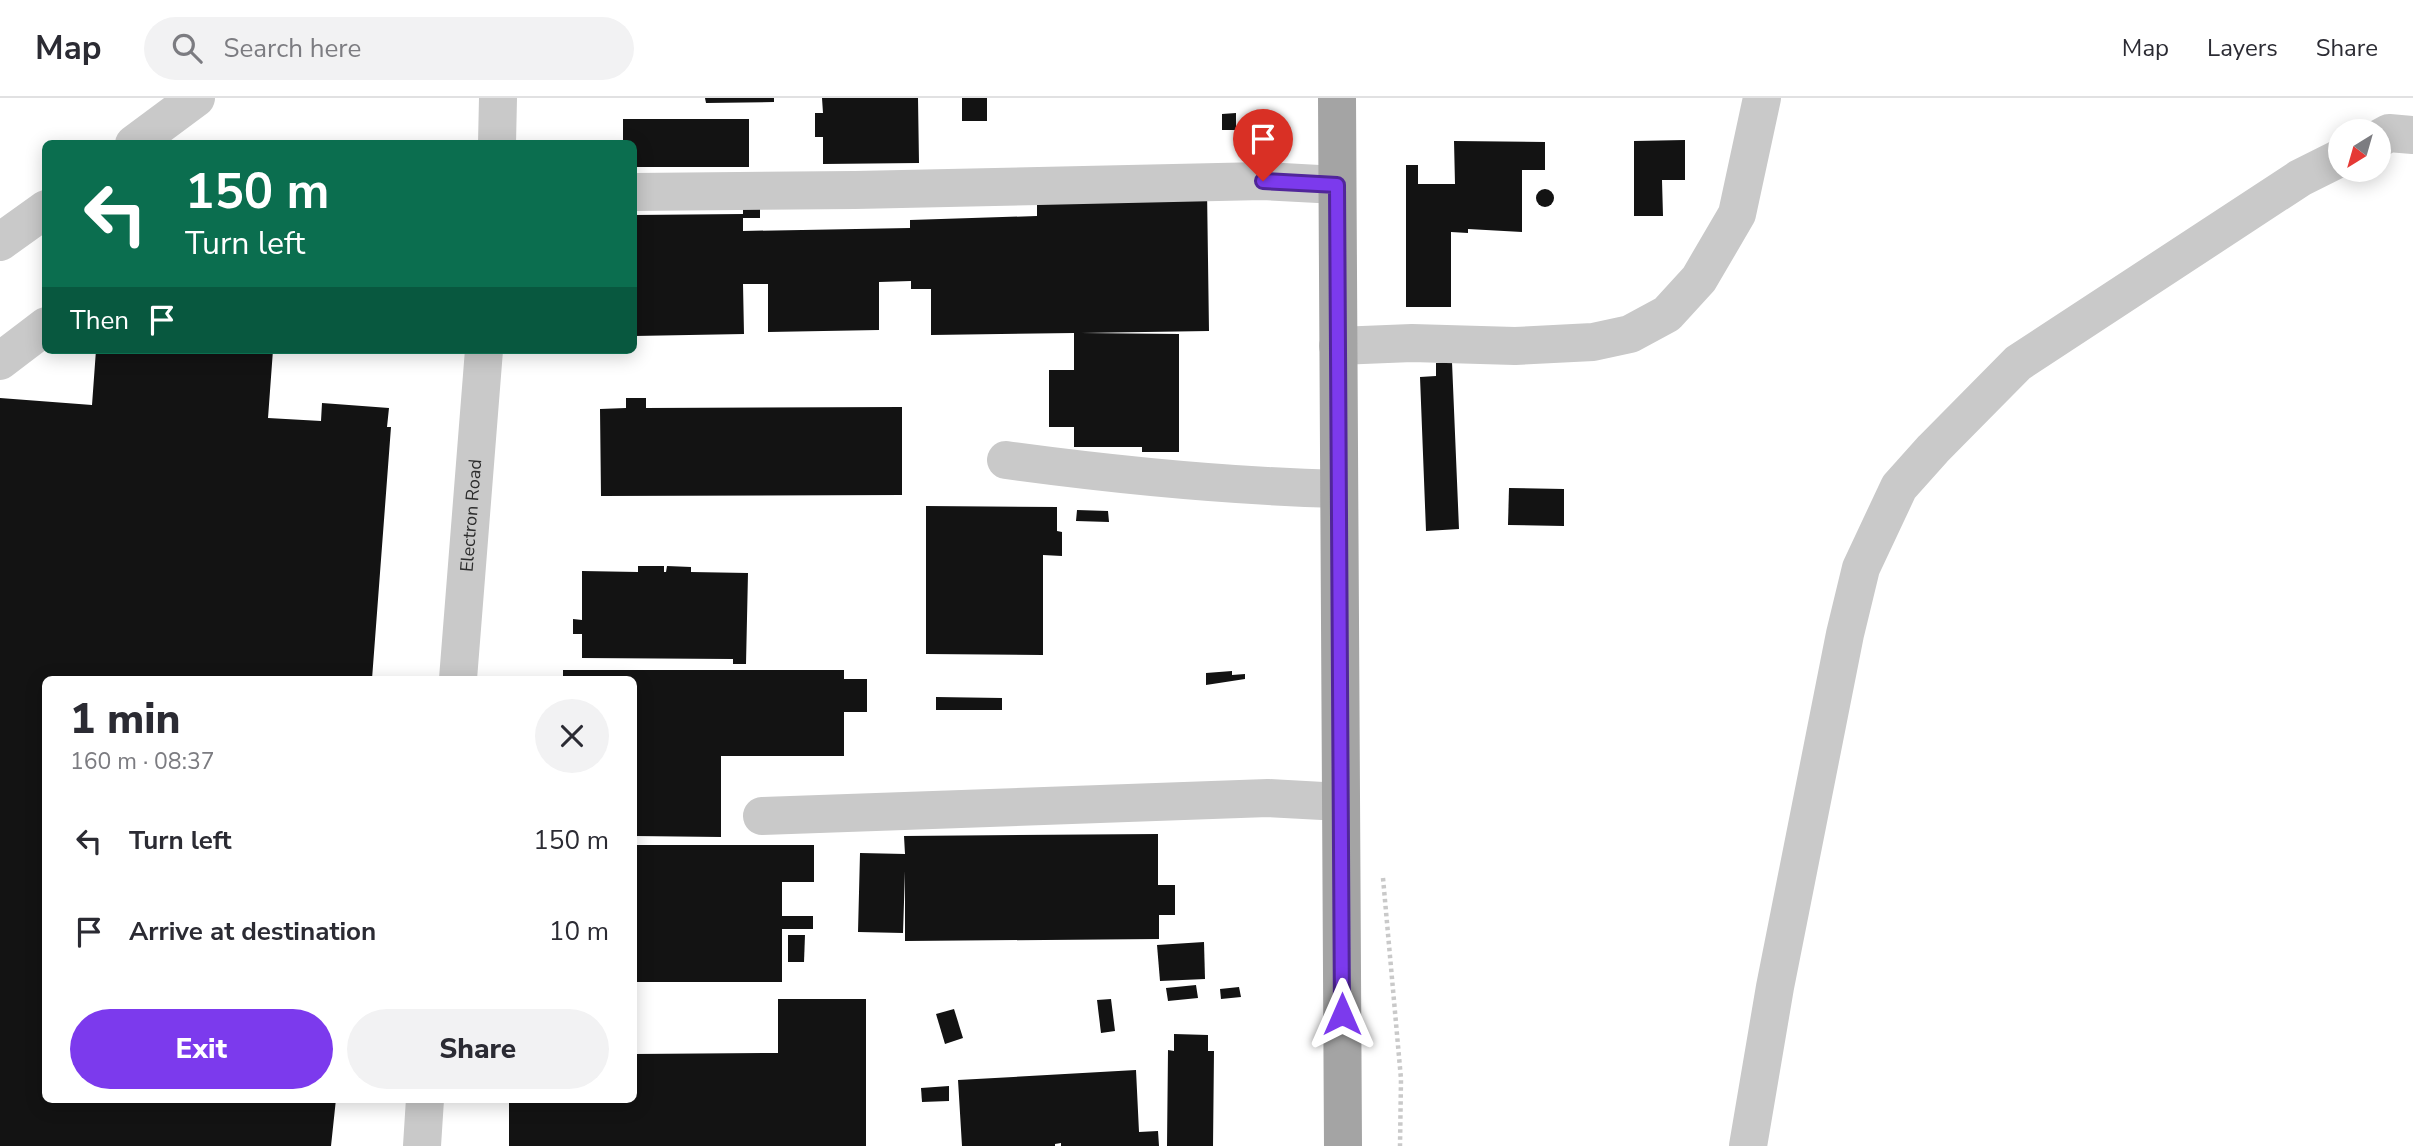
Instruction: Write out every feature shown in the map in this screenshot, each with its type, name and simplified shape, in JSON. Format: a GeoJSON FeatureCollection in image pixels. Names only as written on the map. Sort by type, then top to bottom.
{"type":"FeatureCollection","features":[{"type":"Feature","properties":{"kind":"main road"},"geometry":{"type":"LineString","coordinates":[[1337,98],[1343,1146]]}},
{"type":"Feature","properties":{"kind":"street"},"geometry":{"type":"LineString","coordinates":[[139,140],[196,98]]}},
{"type":"Feature","properties":{"kind":"street"},"geometry":{"type":"LineString","coordinates":[[497,140],[498,98]]}},
{"type":"Feature","properties":{"kind":"street"},"geometry":{"type":"LineString","coordinates":[[1338,346],[1593,342],[1630,334],[1667,314],[1699,279],[1737,215],[1762,98]]}},
{"type":"Feature","properties":{"kind":"street"},"geometry":{"type":"LineString","coordinates":[[2391,133],[2413,135]]}},
{"type":"Feature","properties":{"kind":"street"},"geometry":{"type":"LineString","coordinates":[[1748,1146],[1775,987],[1845,634],[1861,568],[1899,488],[1933,449],[2018,363],[2300,178],[2328,164]]}},
{"type":"Feature","properties":{"kind":"street"},"geometry":{"type":"LineString","coordinates":[[637,192],[1263,181],[1337,185]]}},
{"type":"Feature","properties":{"kind":"street"},"geometry":{"type":"LineString","coordinates":[[0,242],[42,212]]}},
{"type":"Feature","properties":{"kind":"street"},"geometry":{"type":"LineString","coordinates":[[0,361],[42,330]]}},
{"type":"Feature","properties":{"kind":"street","name":"Electron Road"},"geometry":{"type":"LineString","coordinates":[[458,676],[484,354]]}},
{"type":"Feature","properties":{"kind":"street"},"geometry":{"type":"LineString","coordinates":[[1006,460],[1101,473],[1339,489]]}},
{"type":"Feature","properties":{"kind":"street"},"geometry":{"type":"LineString","coordinates":[[762,816],[1268,798],[1341,802]]}},
{"type":"Feature","properties":{"kind":"street"},"geometry":{"type":"LineString","coordinates":[[422,1146],[425,1103]]}},
{"type":"Feature","properties":{"kind":"building"},"geometry":{"type":"Polygon","coordinates":[[[705,98],[774,98],[774,102],[706,103],[705,98]]]}},
{"type":"Feature","properties":{"kind":"building"},"geometry":{"type":"Polygon","coordinates":[[[822,98],[918,98],[919,163],[823,164],[823,137],[815,137],[815,113],[823,113],[822,98]]]}},
{"type":"Feature","properties":{"kind":"building"},"geometry":{"type":"Polygon","coordinates":[[[962,98],[987,98],[987,121],[962,121],[962,98]]]}},
{"type":"Feature","properties":{"kind":"building"},"geometry":{"type":"Polygon","coordinates":[[[1236,113],[1236,130],[1222,130],[1222,114],[1236,113]]]}},
{"type":"Feature","properties":{"kind":"building"},"geometry":{"type":"Polygon","coordinates":[[[623,119],[749,119],[749,167],[637,167],[637,140],[623,140],[623,119]]]}},
{"type":"Feature","properties":{"kind":"building"},"geometry":{"type":"Polygon","coordinates":[[[1685,140],[1685,180],[1662,180],[1663,216],[1634,216],[1634,141],[1685,140]]]}},
{"type":"Feature","properties":{"kind":"building"},"geometry":{"type":"Polygon","coordinates":[[[1454,141],[1545,142],[1545,170],[1522,170],[1522,232],[1468,229],[1468,233],[1451,232],[1451,307],[1406,307],[1406,165],[1418,165],[1418,184],[1455,184],[1454,141]]]}},
{"type":"Feature","properties":{"kind":"building"},"geometry":{"type":"Polygon","coordinates":[[[1207,189],[1209,331],[1081,333],[1179,334],[1179,452],[1142,452],[1142,447],[1074,447],[1074,427],[1049,427],[1049,370],[1074,370],[1074,333],[931,335],[931,289],[911,289],[911,281],[879,282],[879,330],[768,332],[768,284],[743,284],[744,334],[637,336],[637,215],[743,214],[743,204],[760,204],[760,218],[743,218],[743,231],[910,228],[910,220],[1037,216],[1037,191],[1207,189]]]}},
{"type":"Feature","properties":{"kind":"building"},"geometry":{"type":"Polygon","coordinates":[[[1545,189],[1551,192],[1554,198],[1551,204],[1545,207],[1539,204],[1536,198],[1539,192],[1545,189]]]}},
{"type":"Feature","properties":{"kind":"building"},"geometry":{"type":"Polygon","coordinates":[[[96,354],[273,354],[268,418],[321,421],[322,403],[389,408],[387,427],[391,427],[372,676],[42,676],[42,1103],[336,1103],[331,1146],[0,1146],[0,398],[92,405],[96,354]]]}},
{"type":"Feature","properties":{"kind":"building"},"geometry":{"type":"Polygon","coordinates":[[[1452,362],[1459,529],[1426,531],[1420,377],[1436,376],[1436,363],[1452,362]]]}},
{"type":"Feature","properties":{"kind":"building"},"geometry":{"type":"Polygon","coordinates":[[[626,398],[646,398],[646,408],[902,407],[902,495],[601,496],[600,409],[626,408],[626,398]]]}},
{"type":"Feature","properties":{"kind":"building"},"geometry":{"type":"Polygon","coordinates":[[[1509,488],[1564,489],[1564,526],[1508,525],[1509,488]]]}},
{"type":"Feature","properties":{"kind":"building"},"geometry":{"type":"Polygon","coordinates":[[[926,506],[1057,507],[1057,531],[1062,532],[1062,556],[1043,555],[1043,655],[926,654],[926,506]]]}},
{"type":"Feature","properties":{"kind":"building"},"geometry":{"type":"Polygon","coordinates":[[[1077,510],[1108,511],[1109,522],[1076,521],[1077,510]]]}},
{"type":"Feature","properties":{"kind":"building"},"geometry":{"type":"Polygon","coordinates":[[[638,566],[664,566],[664,572],[667,566],[691,567],[691,572],[748,573],[746,664],[733,664],[733,659],[582,658],[582,634],[573,634],[573,619],[582,620],[582,571],[638,572],[638,566]]]}},
{"type":"Feature","properties":{"kind":"building"},"geometry":{"type":"Polygon","coordinates":[[[563,670],[844,670],[844,679],[867,679],[867,712],[844,712],[844,756],[721,756],[721,837],[637,836],[637,676],[563,676],[563,670]]]}},
{"type":"Feature","properties":{"kind":"building"},"geometry":{"type":"Polygon","coordinates":[[[1232,671],[1232,675],[1245,674],[1245,679],[1206,685],[1206,673],[1232,671]]]}},
{"type":"Feature","properties":{"kind":"building"},"geometry":{"type":"Polygon","coordinates":[[[936,697],[1002,698],[1002,710],[936,710],[936,697]]]}},
{"type":"Feature","properties":{"kind":"building"},"geometry":{"type":"Polygon","coordinates":[[[1158,834],[1158,885],[1175,885],[1175,915],[1159,915],[1159,939],[905,941],[905,871],[903,933],[858,932],[860,853],[905,854],[904,836],[1158,834]]]}},
{"type":"Feature","properties":{"kind":"building"},"geometry":{"type":"Polygon","coordinates":[[[637,845],[814,845],[814,882],[782,882],[782,916],[813,916],[813,929],[782,929],[782,982],[637,982],[637,845]]]}},
{"type":"Feature","properties":{"kind":"building"},"geometry":{"type":"Polygon","coordinates":[[[788,935],[805,935],[804,962],[788,962],[788,935]]]}},
{"type":"Feature","properties":{"kind":"building"},"geometry":{"type":"Polygon","coordinates":[[[1204,942],[1205,979],[1160,981],[1157,945],[1204,942]]]}},
{"type":"Feature","properties":{"kind":"building"},"geometry":{"type":"Polygon","coordinates":[[[1196,985],[1198,998],[1168,1001],[1166,988],[1196,985]]]}},
{"type":"Feature","properties":{"kind":"building"},"geometry":{"type":"Polygon","coordinates":[[[1239,987],[1241,997],[1221,999],[1220,989],[1239,987]]]}},
{"type":"Feature","properties":{"kind":"building"},"geometry":{"type":"Polygon","coordinates":[[[778,999],[866,999],[866,1146],[509,1146],[509,1103],[637,1103],[637,1054],[778,1053],[778,999]]]}},
{"type":"Feature","properties":{"kind":"building"},"geometry":{"type":"Polygon","coordinates":[[[1111,999],[1115,1031],[1101,1033],[1097,1000],[1111,999]]]}},
{"type":"Feature","properties":{"kind":"building"},"geometry":{"type":"Polygon","coordinates":[[[954,1009],[963,1038],[945,1044],[936,1014],[954,1009]]]}},
{"type":"Feature","properties":{"kind":"building"},"geometry":{"type":"Polygon","coordinates":[[[1174,1034],[1208,1035],[1208,1051],[1214,1051],[1213,1146],[1167,1146],[1168,1050],[1174,1051],[1174,1034]]]}},
{"type":"Feature","properties":{"kind":"building"},"geometry":{"type":"Polygon","coordinates":[[[1136,1070],[1139,1132],[1158,1131],[1159,1146],[1061,1146],[1061,1143],[1055,1146],[962,1146],[958,1080],[1136,1070]]]}},
{"type":"Feature","properties":{"kind":"building"},"geometry":{"type":"Polygon","coordinates":[[[949,1086],[949,1101],[922,1102],[921,1088],[949,1086]]]}},
{"type":"Feature","properties":{"kind":"route"},"geometry":{"type":"LineString","coordinates":[[1263,181],[1337,185],[1342,1014]]}}]}
